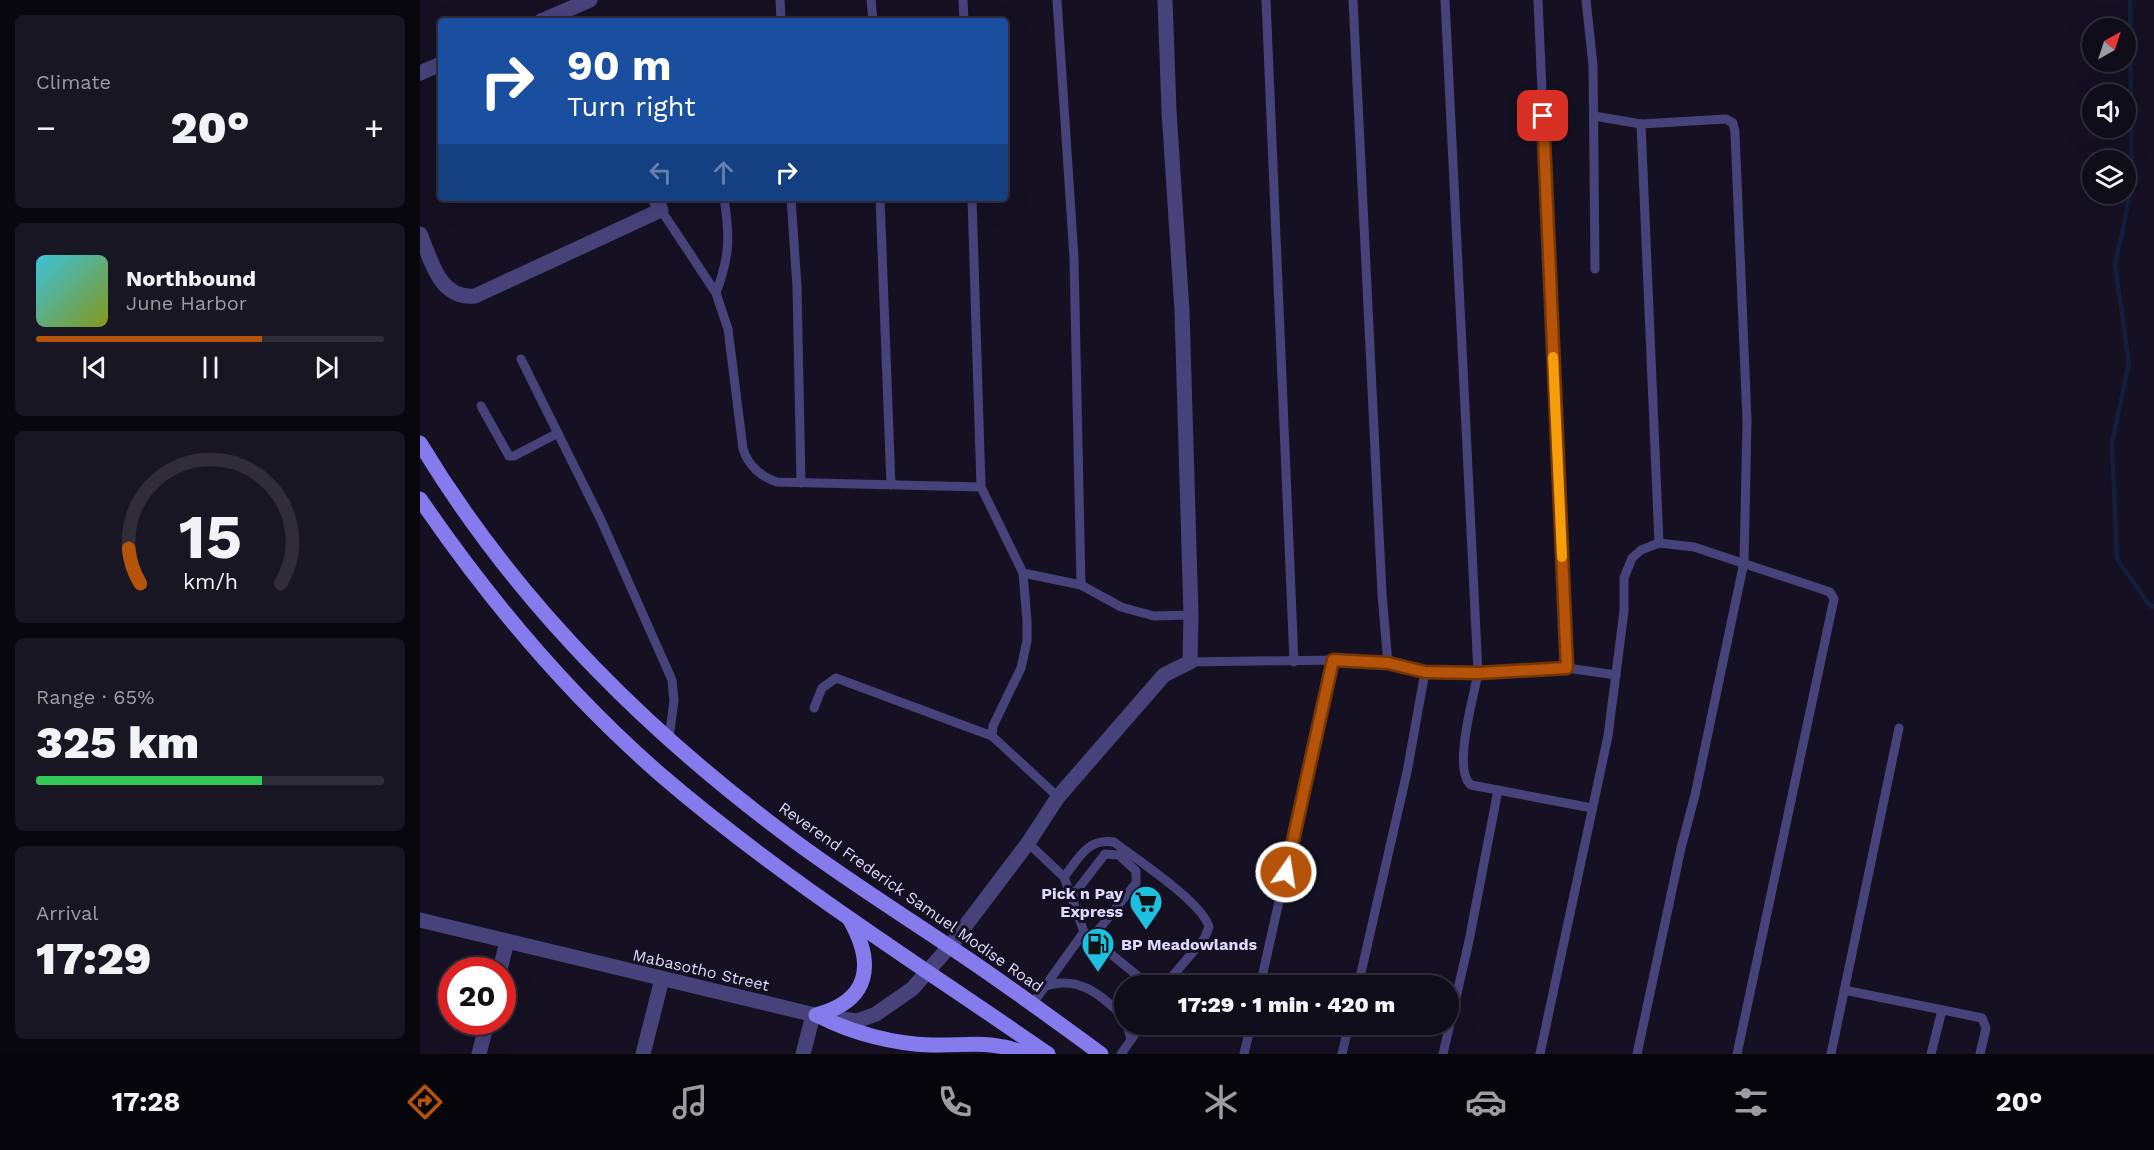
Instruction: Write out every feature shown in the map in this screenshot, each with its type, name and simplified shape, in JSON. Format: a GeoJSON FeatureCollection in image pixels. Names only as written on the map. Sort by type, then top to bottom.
{"type":"FeatureCollection","features":[{"type":"Feature","properties":{"kind":"main road","name":"Reverend Frederick Samuel Modise Road"},"geometry":{"type":"LineString","coordinates":[[420,443],[481,533],[539,606],[605,678],[669,738],[784,834],[1033,1003],[1101,1054]]}},
{"type":"Feature","properties":{"kind":"main road"},"geometry":{"type":"LineString","coordinates":[[420,499],[471,572],[505,613],[606,723],[660,773],[738,838],[1048,1054]]}},
{"type":"Feature","properties":{"kind":"main road"},"geometry":{"type":"LineString","coordinates":[[816,1016],[829,1012],[846,1002],[863,980],[866,961],[864,948],[849,917]]}},
{"type":"Feature","properties":{"kind":"main road"},"geometry":{"type":"LineString","coordinates":[[816,1016],[847,1029],[902,1041],[927,1045],[994,1044],[1027,1054]]}},
{"type":"Feature","properties":{"kind":"street"},"geometry":{"type":"LineString","coordinates":[[557,18],[573,15],[590,0]]}},
{"type":"Feature","properties":{"kind":"street"},"geometry":{"type":"LineString","coordinates":[[1165,0],[1169,111],[1182,311],[1191,615],[1190,662]]}},
{"type":"Feature","properties":{"kind":"street"},"geometry":{"type":"LineString","coordinates":[[420,73],[438,65]]}},
{"type":"Feature","properties":{"kind":"street"},"geometry":{"type":"LineString","coordinates":[[420,234],[444,286],[457,296],[475,296],[658,204]]}},
{"type":"Feature","properties":{"kind":"street","name":"Mabasotho Street"},"geometry":{"type":"LineString","coordinates":[[420,920],[816,1016],[857,1021],[876,1014],[894,1003],[929,971],[1028,843],[1058,797],[1164,675],[1190,662]]}},
{"type":"Feature","properties":{"kind":"street"},"geometry":{"type":"LineString","coordinates":[[503,957],[507,942]]}},
{"type":"Feature","properties":{"kind":"street"},"geometry":{"type":"LineString","coordinates":[[643,1054],[662,980]]}},
{"type":"Feature","properties":{"kind":"street"},"geometry":{"type":"LineString","coordinates":[[803,1054],[816,1016]]}},
{"type":"Feature","properties":{"kind":"street"},"geometry":{"type":"LineString","coordinates":[[479,1054],[484,1035]]}},
{"type":"Feature","properties":{"kind":"lane"},"geometry":{"type":"LineString","coordinates":[[780,0],[782,18]]}},
{"type":"Feature","properties":{"kind":"lane"},"geometry":{"type":"LineString","coordinates":[[871,0],[873,18]]}},
{"type":"Feature","properties":{"kind":"lane"},"geometry":{"type":"LineString","coordinates":[[963,0],[964,18]]}},
{"type":"Feature","properties":{"kind":"lane"},"geometry":{"type":"LineString","coordinates":[[1057,0],[1074,258],[1081,585]]}},
{"type":"Feature","properties":{"kind":"lane"},"geometry":{"type":"LineString","coordinates":[[1266,0],[1294,662]]}},
{"type":"Feature","properties":{"kind":"lane"},"geometry":{"type":"LineString","coordinates":[[1353,0],[1382,594],[1388,663]]}},
{"type":"Feature","properties":{"kind":"lane"},"geometry":{"type":"LineString","coordinates":[[1445,0],[1479,673],[1465,740],[1464,775],[1471,785],[1592,808]]}},
{"type":"Feature","properties":{"kind":"lane"},"geometry":{"type":"LineString","coordinates":[[1538,0],[1567,668]]}},
{"type":"Feature","properties":{"kind":"lane"},"geometry":{"type":"LineString","coordinates":[[1586,0],[1593,64],[1594,269]]}},
{"type":"Feature","properties":{"kind":"lane"},"geometry":{"type":"LineString","coordinates":[[1594,116],[1641,124],[1722,119],[1730,120],[1735,127],[1747,421],[1743,562],[1698,783],[1680,848],[1637,1054]]}},
{"type":"Feature","properties":{"kind":"lane"},"geometry":{"type":"LineString","coordinates":[[1641,124],[1659,543]]}},
{"type":"Feature","properties":{"kind":"lane"},"geometry":{"type":"LineString","coordinates":[[716,293],[729,246],[724,201]]}},
{"type":"Feature","properties":{"kind":"lane"},"geometry":{"type":"LineString","coordinates":[[791,201],[797,287],[801,483]]}},
{"type":"Feature","properties":{"kind":"lane"},"geometry":{"type":"LineString","coordinates":[[880,201],[891,485]]}},
{"type":"Feature","properties":{"kind":"lane"},"geometry":{"type":"LineString","coordinates":[[972,201],[981,487],[1023,573],[1027,641],[1021,668],[993,726],[992,736]]}},
{"type":"Feature","properties":{"kind":"lane"},"geometry":{"type":"LineString","coordinates":[[658,204],[716,293],[728,329],[746,456],[768,479],[801,483],[981,487]]}},
{"type":"Feature","properties":{"kind":"lane"},"geometry":{"type":"LineString","coordinates":[[521,359],[601,520],[672,680],[674,701],[669,738]]}},
{"type":"Feature","properties":{"kind":"lane"},"geometry":{"type":"LineString","coordinates":[[481,406],[509,456],[514,456],[558,433]]}},
{"type":"Feature","properties":{"kind":"lane"},"geometry":{"type":"LineString","coordinates":[[1540,1054],[1608,736],[1626,569],[1641,550],[1659,543],[1694,547],[1743,562],[1830,592],[1834,599],[1737,1054]]}},
{"type":"Feature","properties":{"kind":"lane"},"geometry":{"type":"LineString","coordinates":[[1023,573],[1081,585],[1121,607],[1154,616],[1191,615]]}},
{"type":"Feature","properties":{"kind":"lane"},"geometry":{"type":"LineString","coordinates":[[1262,975],[1333,660]]}},
{"type":"Feature","properties":{"kind":"lane"},"geometry":{"type":"LineString","coordinates":[[1190,662],[1333,660],[1388,663],[1425,672],[1479,673],[1567,668],[1616,675]]}},
{"type":"Feature","properties":{"kind":"lane"},"geometry":{"type":"LineString","coordinates":[[1361,975],[1407,771],[1425,672]]}},
{"type":"Feature","properties":{"kind":"lane"},"geometry":{"type":"LineString","coordinates":[[814,708],[822,688],[836,678],[992,736],[1058,797]]}},
{"type":"Feature","properties":{"kind":"lane"},"geometry":{"type":"LineString","coordinates":[[1831,1054],[1899,728]]}},
{"type":"Feature","properties":{"kind":"lane"},"geometry":{"type":"LineString","coordinates":[[1443,1054],[1469,941],[1498,790]]}},
{"type":"Feature","properties":{"kind":"lane"},"geometry":{"type":"LineString","coordinates":[[1064,877],[1091,843],[1101,840],[1114,842],[1193,903],[1207,918],[1209,927],[1204,939],[1173,975]]}},
{"type":"Feature","properties":{"kind":"lane"},"geometry":{"type":"LineString","coordinates":[[1028,843],[1064,877],[1084,932],[1137,975]]}},
{"type":"Feature","properties":{"kind":"lane"},"geometry":{"type":"LineString","coordinates":[[1071,898],[1105,854],[1119,855],[1136,872],[1136,883],[1092,938]]}},
{"type":"Feature","properties":{"kind":"lane"},"geometry":{"type":"LineString","coordinates":[[1033,1003],[1084,932]]}},
{"type":"Feature","properties":{"kind":"lane"},"geometry":{"type":"LineString","coordinates":[[1043,987],[1057,982],[1071,982],[1086,986],[1114,1009]]}},
{"type":"Feature","properties":{"kind":"lane"},"geometry":{"type":"LineString","coordinates":[[1844,990],[1985,1020],[1986,1028],[1980,1054]]}},
{"type":"Feature","properties":{"kind":"lane"},"geometry":{"type":"LineString","coordinates":[[1931,1054],[1942,1010]]}},
{"type":"Feature","properties":{"kind":"lane"},"geometry":{"type":"LineString","coordinates":[[1130,1035],[1131,1040]]}},
{"type":"Feature","properties":{"kind":"lane"},"geometry":{"type":"LineString","coordinates":[[1121,1054],[1134,1035]]}},
{"type":"Feature","properties":{"kind":"lane"},"geometry":{"type":"LineString","coordinates":[[1244,1054],[1248,1035]]}},
{"type":"Feature","properties":{"kind":"lane"},"geometry":{"type":"LineString","coordinates":[[1342,1054],[1346,1035]]}},
{"type":"Feature","properties":{"kind":"waterway"},"geometry":{"type":"LineString","coordinates":[[2130,0],[2132,186],[2115,265],[2129,363],[2112,442],[2117,559],[2151,607],[2154,606]]}},
{"type":"Feature","properties":{"kind":"slow traffic"},"geometry":{"type":"LineString","coordinates":[[1553,357],[1562,557]]}},
{"type":"Feature","properties":{"kind":"place","name":"Pick n Pay Express"},"geometry":{"type":"Point","coordinates":[1146,931]}},
{"type":"Feature","properties":{"kind":"place","name":"BP Meadowlands"},"geometry":{"type":"Point","coordinates":[1098,973]}},
{"type":"Feature","properties":{"kind":"route"},"geometry":{"type":"LineString","coordinates":[[1286,872],[1333,660],[1388,663],[1425,672],[1479,673],[1567,668],[1543,116]]}}]}
